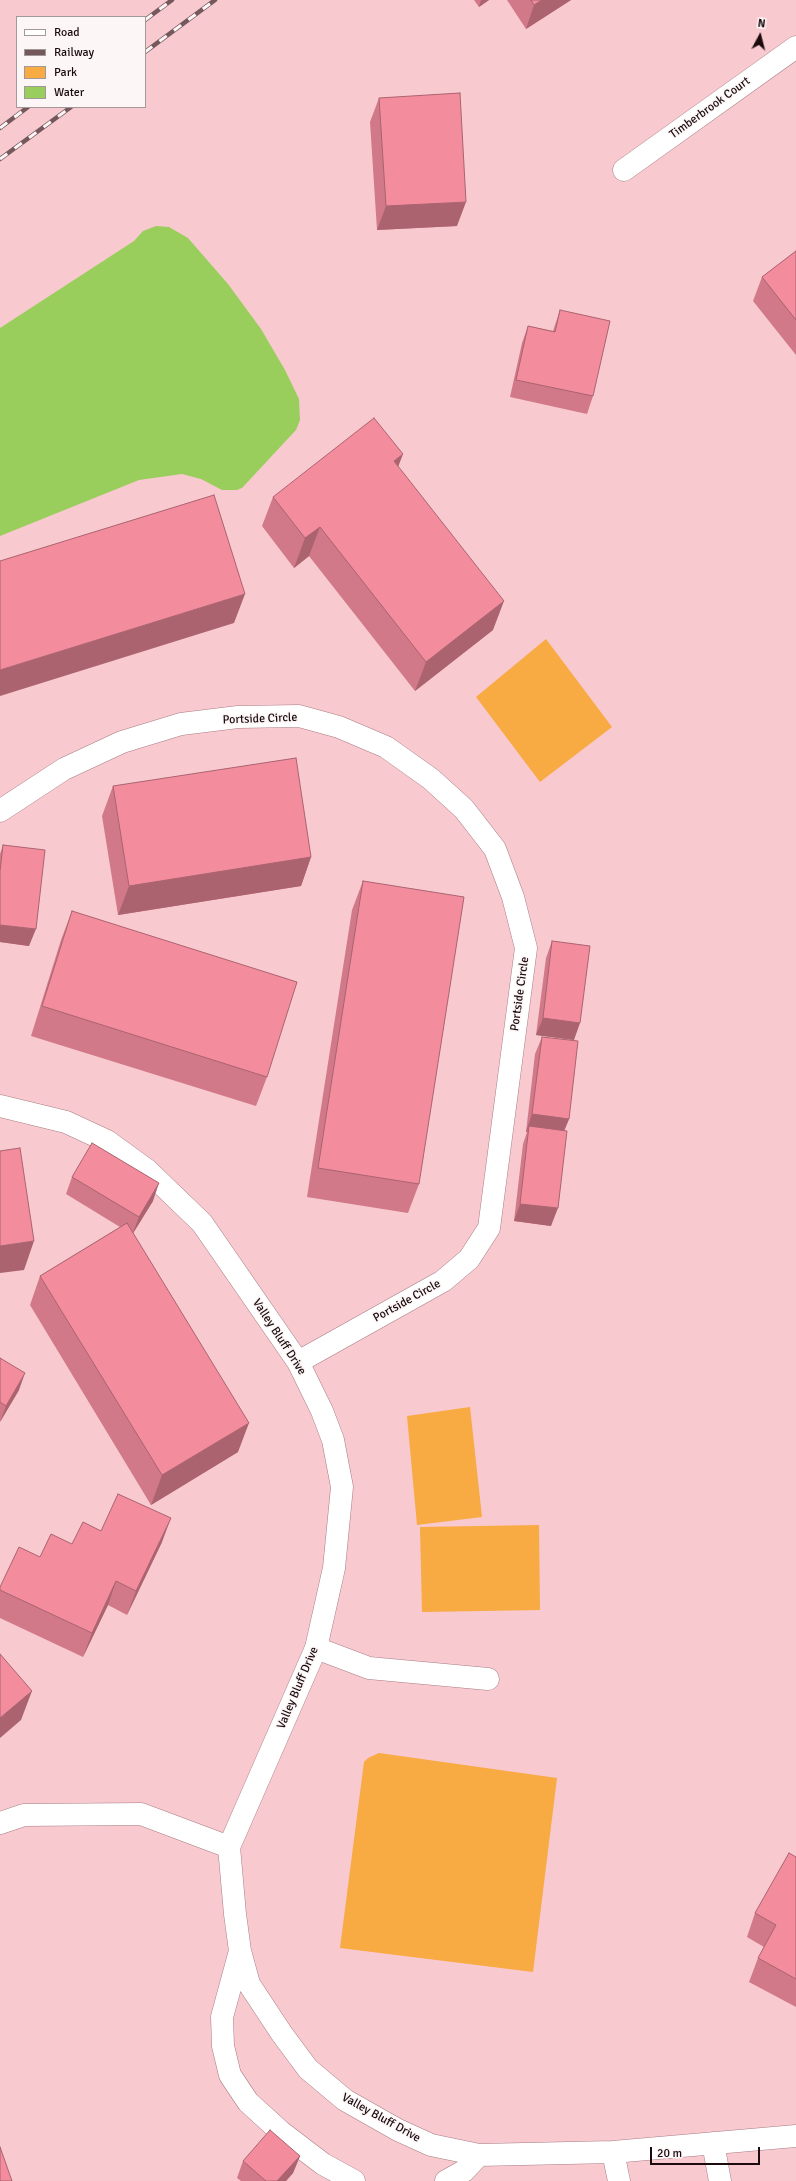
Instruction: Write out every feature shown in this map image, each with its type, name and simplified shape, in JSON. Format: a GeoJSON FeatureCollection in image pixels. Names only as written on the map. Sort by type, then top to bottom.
{"type":"FeatureCollection","features":[{"type":"Feature","properties":{"kind":"street","name":"Timberbrook Court"},"geometry":{"type":"LineString","coordinates":[[624,170],[794,54]]}},
{"type":"Feature","properties":{"kind":"street","name":"Portside Circle"},"geometry":{"type":"LineString","coordinates":[[0,811],[64,769],[122,742],[181,724],[238,718],[299,716],[339,727],[386,747],[431,779],[464,810],[495,849],[514,897],[526,948],[488,1228],[469,1258],[443,1281],[298,1362]]}},
{"type":"Feature","properties":{"kind":"street","name":"Valley Bluff Drive"},"geometry":{"type":"LineString","coordinates":[[0,1106],[66,1122],[107,1141],[147,1170],[202,1223],[298,1362],[322,1411],[333,1440],[342,1487],[334,1568],[316,1648],[229,1847],[240,1951],[249,1984],[282,2034],[308,2069],[345,2100],[398,2130],[431,2145],[480,2155],[613,2152],[796,2136]]}},
{"type":"Feature","properties":{"kind":"street"},"geometry":{"type":"LineString","coordinates":[[316,1648],[369,1668],[488,1679]]}},
{"type":"Feature","properties":{"kind":"street"},"geometry":{"type":"LineString","coordinates":[[0,1823],[24,1815],[141,1814],[229,1847]]}},
{"type":"Feature","properties":{"kind":"street","name":"Valley Bluff Drive"},"geometry":{"type":"LineString","coordinates":[[240,1951],[222,2017],[223,2046],[230,2075],[248,2102],[281,2132],[323,2164],[354,2181]]}},
{"type":"Feature","properties":{"kind":"street"},"geometry":{"type":"LineString","coordinates":[[713,2143],[720,2181]]}},
{"type":"Feature","properties":{"kind":"street"},"geometry":{"type":"LineString","coordinates":[[613,2152],[619,2181]]}},
{"type":"Feature","properties":{"kind":"street"},"geometry":{"type":"LineString","coordinates":[[446,2181],[464,2171],[480,2155]]}},
{"type":"Feature","properties":{"kind":"green space"},"geometry":{"type":"Polygon","coordinates":[[[546,639],[612,727],[540,782],[476,697],[546,639]]]}},
{"type":"Feature","properties":{"kind":"green space"},"geometry":{"type":"Polygon","coordinates":[[[470,1407],[482,1517],[417,1525],[407,1416],[470,1407]]]}},
{"type":"Feature","properties":{"kind":"green space"},"geometry":{"type":"Polygon","coordinates":[[[539,1525],[540,1610],[422,1612],[420,1527],[539,1525]]]}},
{"type":"Feature","properties":{"kind":"green space"},"geometry":{"type":"Polygon","coordinates":[[[379,1753],[557,1778],[533,1972],[340,1948],[364,1762],[368,1758],[379,1753]]]}},
{"type":"Feature","properties":{"kind":"water"},"geometry":{"type":"Polygon","coordinates":[[[156,226],[169,227],[188,238],[228,284],[261,329],[285,370],[299,399],[300,420],[296,430],[242,488],[237,490],[222,490],[201,479],[182,474],[139,480],[0,536],[0,328],[134,241],[143,231],[156,226]]]}},
{"type":"Feature","properties":{"kind":"building"},"geometry":{"type":"Polygon","coordinates":[[[531,0],[542,0],[534,5],[531,0]]]}},
{"type":"Feature","properties":{"kind":"building"},"geometry":{"type":"Polygon","coordinates":[[[460,93],[466,202],[386,206],[379,98],[460,93]]]}},
{"type":"Feature","properties":{"kind":"building"},"geometry":{"type":"Polygon","coordinates":[[[796,251],[796,320],[762,277],[796,251]]]}},
{"type":"Feature","properties":{"kind":"building"},"geometry":{"type":"Polygon","coordinates":[[[560,310],[610,321],[593,396],[516,380],[528,326],[555,332],[560,310]]]}},
{"type":"Feature","properties":{"kind":"building"},"geometry":{"type":"Polygon","coordinates":[[[374,418],[403,454],[394,461],[504,601],[426,662],[320,527],[305,538],[273,497],[374,418]]]}},
{"type":"Feature","properties":{"kind":"building"},"geometry":{"type":"Polygon","coordinates":[[[214,495],[245,594],[0,670],[0,561],[214,495]]]}},
{"type":"Feature","properties":{"kind":"building"},"geometry":{"type":"Polygon","coordinates":[[[296,758],[311,857],[129,886],[113,786],[296,758]]]}},
{"type":"Feature","properties":{"kind":"building"},"geometry":{"type":"Polygon","coordinates":[[[3,845],[45,850],[36,929],[0,925],[0,871],[3,845]]]}},
{"type":"Feature","properties":{"kind":"building"},"geometry":{"type":"Polygon","coordinates":[[[363,881],[464,897],[419,1184],[318,1168],[363,881]]]}},
{"type":"Feature","properties":{"kind":"building"},"geometry":{"type":"Polygon","coordinates":[[[72,911],[297,982],[267,1077],[42,1006],[72,911]]]}},
{"type":"Feature","properties":{"kind":"building"},"geometry":{"type":"Polygon","coordinates":[[[552,941],[590,946],[580,1023],[543,1018],[552,941]]]}},
{"type":"Feature","properties":{"kind":"building"},"geometry":{"type":"Polygon","coordinates":[[[542,1037],[578,1041],[569,1119],[532,1114],[542,1037]]]}},
{"type":"Feature","properties":{"kind":"building"},"geometry":{"type":"Polygon","coordinates":[[[529,1126],[567,1131],[558,1208],[520,1204],[529,1126]]]}},
{"type":"Feature","properties":{"kind":"building"},"geometry":{"type":"Polygon","coordinates":[[[92,1143],[159,1183],[139,1217],[72,1177],[92,1143]]]}},
{"type":"Feature","properties":{"kind":"building"},"geometry":{"type":"Polygon","coordinates":[[[20,1148],[34,1241],[0,1246],[0,1151],[20,1148]]]}},
{"type":"Feature","properties":{"kind":"building"},"geometry":{"type":"Polygon","coordinates":[[[127,1223],[249,1423],[162,1475],[40,1276],[127,1223]]]}},
{"type":"Feature","properties":{"kind":"building"},"geometry":{"type":"Polygon","coordinates":[[[0,1358],[25,1373],[6,1406],[0,1402],[0,1358]]]}},
{"type":"Feature","properties":{"kind":"building"},"geometry":{"type":"Polygon","coordinates":[[[118,1494],[171,1518],[136,1591],[116,1581],[92,1633],[0,1590],[0,1587],[19,1547],[40,1557],[51,1534],[72,1544],[83,1522],[101,1531],[118,1494]]]}},
{"type":"Feature","properties":{"kind":"building"},"geometry":{"type":"Polygon","coordinates":[[[0,1654],[32,1691],[0,1718],[0,1654]]]}},
{"type":"Feature","properties":{"kind":"building"},"geometry":{"type":"Polygon","coordinates":[[[789,1853],[796,1857],[796,1979],[758,1958],[776,1925],[755,1913],[789,1853]]]}},
{"type":"Feature","properties":{"kind":"building"},"geometry":{"type":"Polygon","coordinates":[[[270,2130],[300,2156],[277,2181],[266,2181],[243,2161],[270,2130]]]}},
{"type":"Feature","properties":{"kind":"building"},"geometry":{"type":"Polygon","coordinates":[[[0,2147],[12,2181],[0,2181],[0,2147]]]}},
{"type":"Feature","properties":{"kind":"railway"},"geometry":{"type":"LineString","coordinates":[[146,19],[172,0]]}},
{"type":"Feature","properties":{"kind":"railway"},"geometry":{"type":"LineString","coordinates":[[146,51],[215,0]]}},
{"type":"Feature","properties":{"kind":"railway"},"geometry":{"type":"LineString","coordinates":[[0,128],[27,108]]}},
{"type":"Feature","properties":{"kind":"railway"},"geometry":{"type":"LineString","coordinates":[[0,159],[70,108]]}}]}
